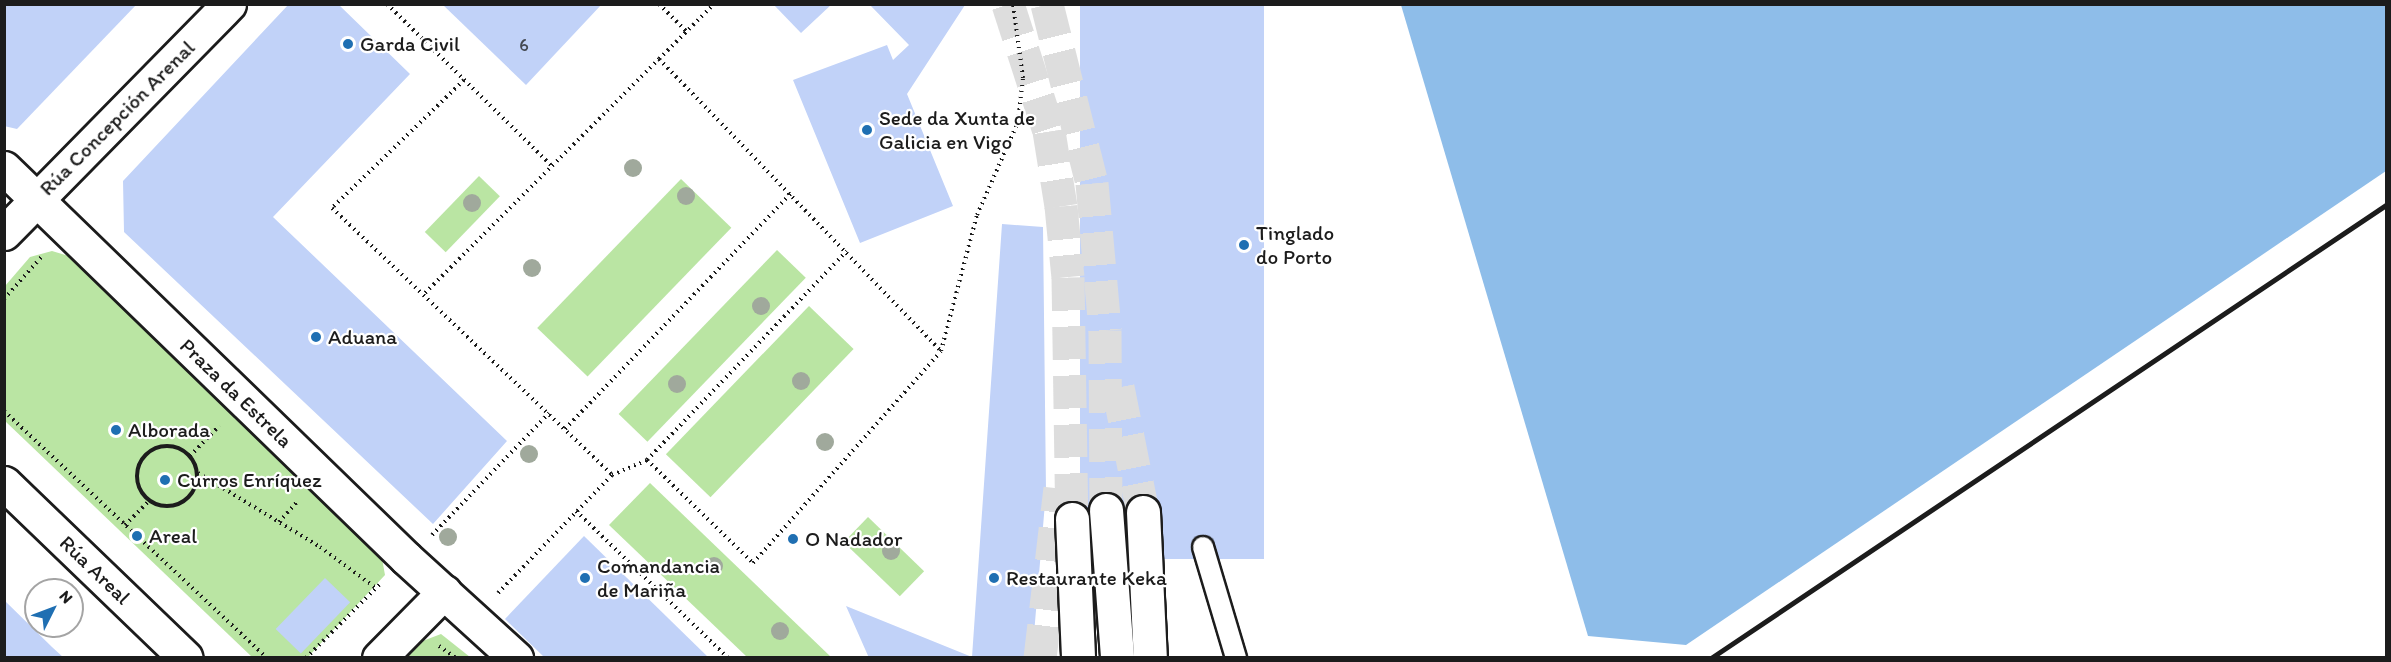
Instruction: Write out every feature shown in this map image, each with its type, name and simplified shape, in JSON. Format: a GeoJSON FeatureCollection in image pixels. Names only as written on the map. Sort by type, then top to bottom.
{"type":"FeatureCollection","features":[{"type":"Feature","properties":{"kind":"street","name":"Rúa Concepción Arenal"},"geometry":{"type":"LineString","coordinates":[[4,233],[229,4]]}},
{"type":"Feature","properties":{"kind":"street","name":"Praza da Estrela"},"geometry":{"type":"LineString","coordinates":[[4,168],[444,592],[516,657]]}},
{"type":"Feature","properties":{"kind":"street","name":"Rúa Areal"},"geometry":{"type":"LineString","coordinates":[[4,483],[186,657]]}},
{"type":"Feature","properties":{"kind":"street"},"geometry":{"type":"LineString","coordinates":[[1106,510],[1117,657]]}},
{"type":"Feature","properties":{"kind":"street"},"geometry":{"type":"LineString","coordinates":[[1143,512],[1150,657]]}},
{"type":"Feature","properties":{"kind":"street"},"geometry":{"type":"LineString","coordinates":[[1071,519],[1078,657]]}},
{"type":"Feature","properties":{"kind":"street"},"geometry":{"type":"LineString","coordinates":[[379,657],[444,592]]}},
{"type":"Feature","properties":{"kind":"lane"},"geometry":{"type":"LineString","coordinates":[[1203,547],[1236,657]]}},
{"type":"Feature","properties":{"kind":"path"},"geometry":{"type":"LineString","coordinates":[[387,4],[553,167]]}},
{"type":"Feature","properties":{"kind":"path"},"geometry":{"type":"LineString","coordinates":[[659,4],[687,32]]}},
{"type":"Feature","properties":{"kind":"path"},"geometry":{"type":"LineString","coordinates":[[425,293],[714,4]]}},
{"type":"Feature","properties":{"kind":"path"},"geometry":{"type":"LineString","coordinates":[[647,460],[753,563],[941,351],[977,214],[1018,122],[1023,78],[1013,4]]}},
{"type":"Feature","properties":{"kind":"path"},"geometry":{"type":"LineString","coordinates":[[659,59],[791,193],[941,351]]}},
{"type":"Feature","properties":{"kind":"path"},"geometry":{"type":"LineString","coordinates":[[464,80],[333,208],[425,293],[612,475]]}},
{"type":"Feature","properties":{"kind":"path"},"geometry":{"type":"LineString","coordinates":[[565,429],[791,193]]}},
{"type":"Feature","properties":{"kind":"path"},"geometry":{"type":"LineString","coordinates":[[491,601],[612,475],[647,460],[847,251]]}},
{"type":"Feature","properties":{"kind":"path"},"geometry":{"type":"LineString","coordinates":[[4,299],[42,254]]}},
{"type":"Feature","properties":{"kind":"path"},"geometry":{"type":"LineString","coordinates":[[4,411],[267,657]]}},
{"type":"Feature","properties":{"kind":"path"},"geometry":{"type":"LineString","coordinates":[[427,540],[549,413]]}},
{"type":"Feature","properties":{"kind":"path"},"geometry":{"type":"LineString","coordinates":[[190,456],[221,424]]}},
{"type":"Feature","properties":{"kind":"path"},"geometry":{"type":"LineString","coordinates":[[198,473],[187,500],[168,507],[149,501],[138,484],[139,464],[145,455],[162,445],[190,456],[198,473],[279,522],[376,588]]}},
{"type":"Feature","properties":{"kind":"path"},"geometry":{"type":"LineString","coordinates":[[279,522],[301,498]]}},
{"type":"Feature","properties":{"kind":"path"},"geometry":{"type":"LineString","coordinates":[[125,525],[149,501]]}},
{"type":"Feature","properties":{"kind":"path"},"geometry":{"type":"LineString","coordinates":[[576,511],[728,657]]}},
{"type":"Feature","properties":{"kind":"path"},"geometry":{"type":"LineString","coordinates":[[436,645],[456,657]]}},
{"type":"Feature","properties":{"kind":"green space"},"geometry":{"type":"Polygon","coordinates":[[[479,176],[500,196],[446,252],[425,232],[479,176]]]}},
{"type":"Feature","properties":{"kind":"green space"},"geometry":{"type":"Polygon","coordinates":[[[681,179],[731,228],[588,377],[537,328],[681,179]]]}},
{"type":"Feature","properties":{"kind":"green space"},"geometry":{"type":"Polygon","coordinates":[[[777,250],[806,278],[647,442],[619,414],[777,250]]]}},
{"type":"Feature","properties":{"kind":"green space"},"geometry":{"type":"Polygon","coordinates":[[[52,251],[72,257],[381,553],[385,575],[308,657],[252,657],[5,421],[5,286],[30,257],[52,251]]]}},
{"type":"Feature","properties":{"kind":"green space"},"geometry":{"type":"Polygon","coordinates":[[[809,306],[854,349],[710,497],[666,454],[809,306]]]}},
{"type":"Feature","properties":{"kind":"green space"},"geometry":{"type":"Polygon","coordinates":[[[650,483],[831,657],[747,657],[609,525],[650,483]]]}},
{"type":"Feature","properties":{"kind":"green space"},"geometry":{"type":"Polygon","coordinates":[[[868,517],[924,571],[900,596],[844,542],[868,517]]]}},
{"type":"Feature","properties":{"kind":"green space"},"geometry":{"type":"Polygon","coordinates":[[[441,634],[470,657],[405,657],[420,642],[441,634]]]}},
{"type":"Feature","properties":{"kind":"water"},"geometry":{"type":"Polygon","coordinates":[[[1401,5],[2386,5],[2386,171],[1686,645],[1588,636],[1401,5]]]}},
{"type":"Feature","properties":{"kind":"building"},"geometry":{"type":"Polygon","coordinates":[[[4,4],[137,4],[17,129],[4,126],[4,4]]]}},
{"type":"Feature","properties":{"kind":"building","name":"Aduana"},"geometry":{"type":"Polygon","coordinates":[[[289,4],[338,4],[410,74],[273,217],[507,441],[433,524],[124,232],[123,181],[289,4]]]}},
{"type":"Feature","properties":{"kind":"building"},"geometry":{"type":"Polygon","coordinates":[[[442,4],[602,4],[526,85],[442,4]]]}},
{"type":"Feature","properties":{"kind":"building"},"geometry":{"type":"Polygon","coordinates":[[[773,4],[832,4],[801,33],[773,4]]]}},
{"type":"Feature","properties":{"kind":"building","name":"Sede da Xunta de Galicia en Vigo"},"geometry":{"type":"Polygon","coordinates":[[[869,4],[965,5],[907,94],[953,206],[860,243],[793,80],[887,45],[893,60],[909,45],[869,4]]]}},
{"type":"Feature","properties":{"kind":"building"},"geometry":{"type":"Polygon","coordinates":[[[1080,4],[1264,4],[1264,559],[1080,559],[1080,4]]]}},
{"type":"Feature","properties":{"kind":"building"},"geometry":{"type":"Polygon","coordinates":[[[1002,224],[1043,227],[1046,491],[1032,658],[869,658],[846,606],[972,657],[1002,224]]]}},
{"type":"Feature","properties":{"kind":"building","name":"Comandancia de Mariña"},"geometry":{"type":"Polygon","coordinates":[[[584,536],[709,658],[545,658],[505,619],[584,536]]]}},
{"type":"Feature","properties":{"kind":"building"},"geometry":{"type":"Polygon","coordinates":[[[325,578],[350,602],[301,653],[276,629],[325,578]]]}},
{"type":"Feature","properties":{"kind":"building"},"geometry":{"type":"Polygon","coordinates":[[[4,600],[24,620],[24,638],[43,638],[64,658],[4,658],[4,600]]]}},
{"type":"Feature","properties":{"kind":"tunnel"},"geometry":{"type":"LineString","coordinates":[[1008,4],[1049,131],[1061,206],[1068,277],[1072,519]]}},
{"type":"Feature","properties":{"kind":"tunnel"},"geometry":{"type":"LineString","coordinates":[[1047,4],[1092,183],[1105,330],[1106,510]]}},
{"type":"Feature","properties":{"kind":"tunnel"},"geometry":{"type":"LineString","coordinates":[[1118,387],[1143,512]]}},
{"type":"Feature","properties":{"kind":"tunnel"},"geometry":{"type":"LineString","coordinates":[[1040,658],[1060,488]]}},
{"type":"Feature","properties":{"kind":"railway"},"geometry":{"type":"LineString","coordinates":[[1711,658],[2386,205]]}},
{"type":"Feature","properties":{"kind":"place","name":"Garda Civil"},"geometry":{"type":"Point","coordinates":[348,44]}},
{"type":"Feature","properties":{"kind":"place","name":"Sede da Xunta de Galicia en Vigo"},"geometry":{"type":"Point","coordinates":[867,130]}},
{"type":"Feature","properties":{"kind":"place","name":"Tinglado do Porto"},"geometry":{"type":"Point","coordinates":[1244,245]}},
{"type":"Feature","properties":{"kind":"place","name":"Aduana"},"geometry":{"type":"Point","coordinates":[316,337]}},
{"type":"Feature","properties":{"kind":"place","name":"Alborada"},"geometry":{"type":"Point","coordinates":[116,430]}},
{"type":"Feature","properties":{"kind":"place","name":"Curros Enríquez"},"geometry":{"type":"Point","coordinates":[165,480]}},
{"type":"Feature","properties":{"kind":"place","name":"Areal"},"geometry":{"type":"Point","coordinates":[137,536]}},
{"type":"Feature","properties":{"kind":"place","name":"O Nadador"},"geometry":{"type":"Point","coordinates":[793,539]}},
{"type":"Feature","properties":{"kind":"place","name":"Comandancia de Mariña"},"geometry":{"type":"Point","coordinates":[585,578]}},
{"type":"Feature","properties":{"kind":"place","name":"Restaurante Keka"},"geometry":{"type":"Point","coordinates":[994,578]}}]}
